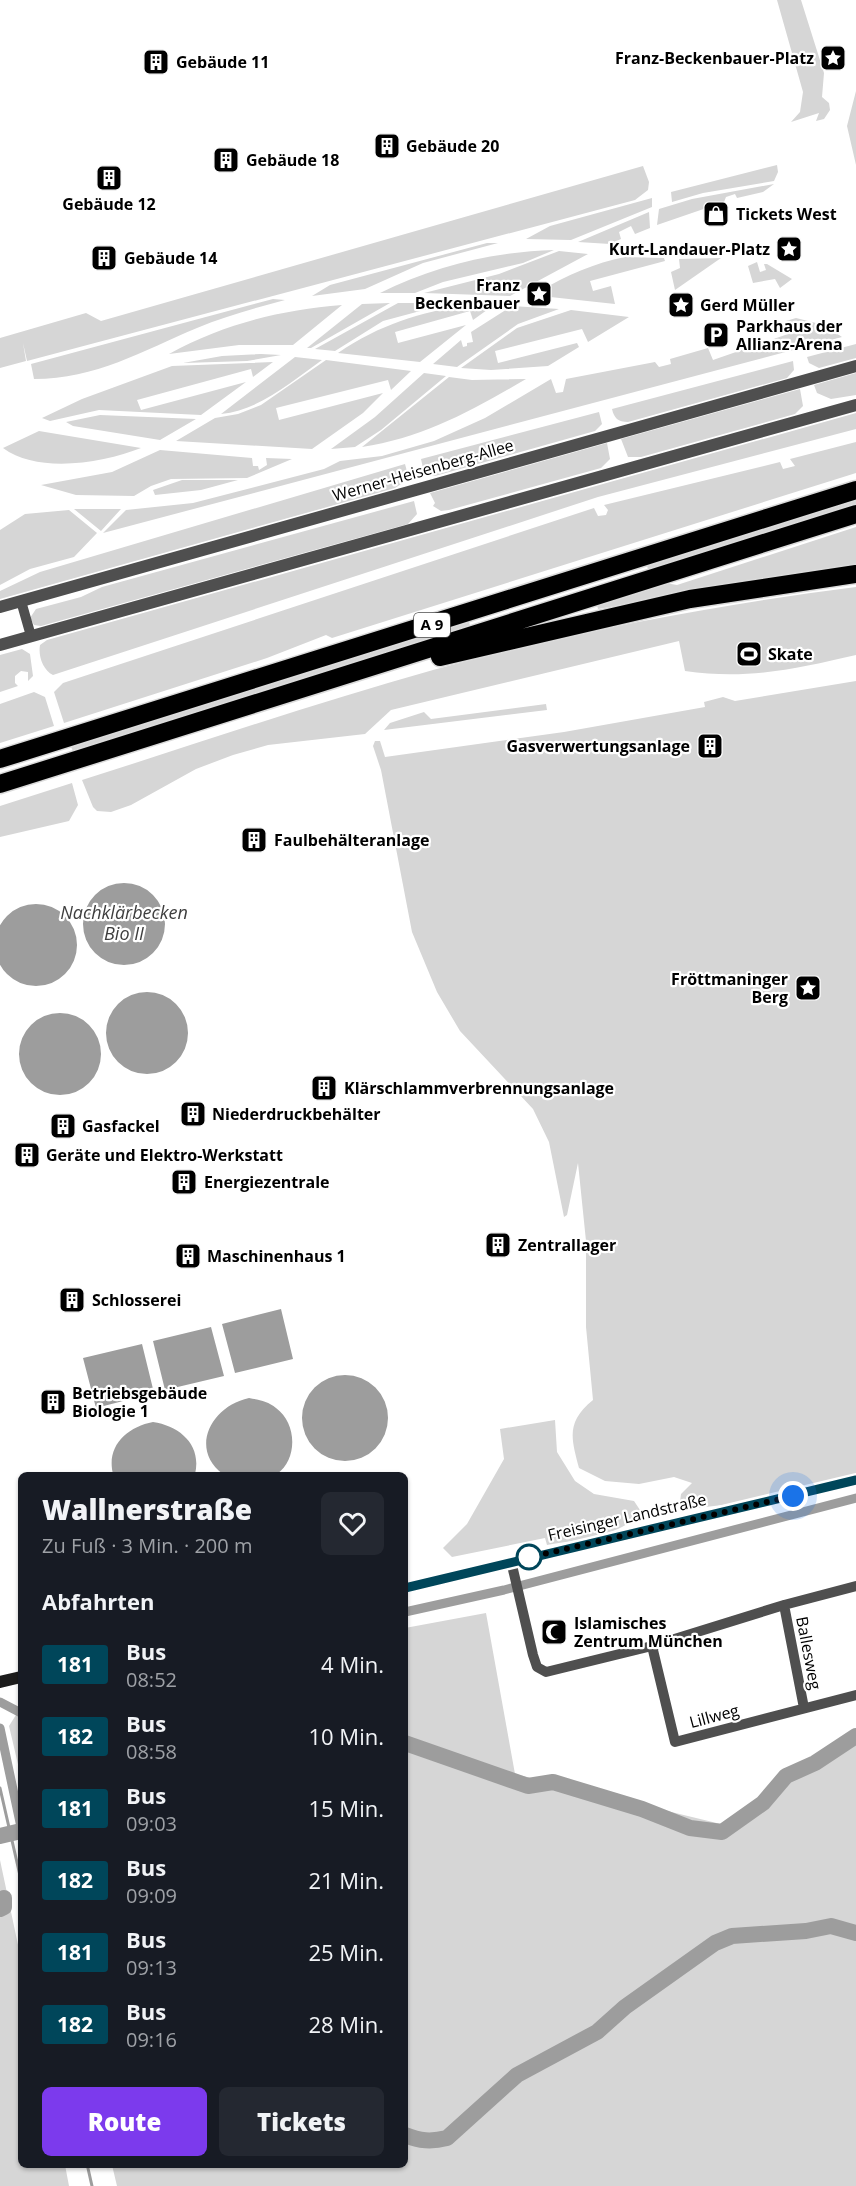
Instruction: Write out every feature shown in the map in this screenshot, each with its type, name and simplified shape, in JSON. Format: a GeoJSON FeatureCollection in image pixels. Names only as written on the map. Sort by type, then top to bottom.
{"type":"FeatureCollection","features":[{"type":"Feature","properties":{"kind":"highway","name":"A 9"},"geometry":{"type":"LineString","coordinates":[[0,759],[856,490]]}},
{"type":"Feature","properties":{"kind":"highway","name":"A 9"},"geometry":{"type":"LineString","coordinates":[[0,784],[856,514]]}},
{"type":"Feature","properties":{"kind":"highway"},"geometry":{"type":"LineString","coordinates":[[333,678],[359,682],[459,652],[615,615],[776,585],[856,574]]}},
{"type":"Feature","properties":{"kind":"main road","name":"Freisinger Landstraße"},"geometry":{"type":"LineString","coordinates":[[408,1587],[856,1480]]}},
{"type":"Feature","properties":{"kind":"main road"},"geometry":{"type":"LineString","coordinates":[[0,1682],[18,1678]]}},
{"type":"Feature","properties":{"kind":"street","name":"Werner-Heisenberg-Allee"},"geometry":{"type":"LineString","coordinates":[[0,608],[856,366]]}},
{"type":"Feature","properties":{"kind":"street"},"geometry":{"type":"LineString","coordinates":[[0,645],[856,405]]}},
{"type":"Feature","properties":{"kind":"street"},"geometry":{"type":"LineString","coordinates":[[21,601],[31,636]]}},
{"type":"Feature","properties":{"kind":"street"},"geometry":{"type":"LineString","coordinates":[[511,1561],[533,1655],[537,1667],[546,1672],[652,1647],[784,1605],[856,1586]]}},
{"type":"Feature","properties":{"kind":"street","name":"Ballesweg"},"geometry":{"type":"LineString","coordinates":[[784,1605],[804,1708]]}},
{"type":"Feature","properties":{"kind":"street","name":"Lillweg"},"geometry":{"type":"LineString","coordinates":[[652,1647],[675,1742],[856,1695]]}},
{"type":"Feature","properties":{"kind":"shaded area"},"geometry":{"type":"Polygon","coordinates":[[[777,0],[801,0],[824,73],[822,97],[829,103],[830,110],[824,119],[816,121],[819,113],[791,122],[800,112],[803,92],[777,0]]]}},
{"type":"Feature","properties":{"kind":"shaded area"},"geometry":{"type":"Polygon","coordinates":[[[856,91],[856,165],[847,126],[856,91]]]}},
{"type":"Feature","properties":{"kind":"shaded area"},"geometry":{"type":"Polygon","coordinates":[[[777,165],[778,172],[774,181],[703,193],[672,202],[671,192],[777,165]]]}},
{"type":"Feature","properties":{"kind":"shaded area"},"geometry":{"type":"Polygon","coordinates":[[[643,166],[649,182],[648,190],[635,200],[27,361],[23,343],[26,361],[0,368],[0,338],[86,313],[101,321],[643,166]]]}},
{"type":"Feature","properties":{"kind":"shaded area"},"geometry":{"type":"Polygon","coordinates":[[[774,184],[763,192],[737,198],[735,194],[726,197],[724,202],[657,225],[659,209],[692,199],[774,184]]]}},
{"type":"Feature","properties":{"kind":"shaded area"},"geometry":{"type":"Polygon","coordinates":[[[652,198],[652,207],[571,240],[526,239],[550,226],[652,198]]]}},
{"type":"Feature","properties":{"kind":"shaded area"},"geometry":{"type":"Polygon","coordinates":[[[649,212],[650,228],[635,234],[631,226],[619,232],[621,239],[610,244],[578,242],[649,212]]]}},
{"type":"Feature","properties":{"kind":"shaded area"},"geometry":{"type":"Polygon","coordinates":[[[487,243],[498,243],[423,263],[365,289],[312,296],[330,285],[487,243]]]}},
{"type":"Feature","properties":{"kind":"shaded area"},"geometry":{"type":"Polygon","coordinates":[[[554,250],[523,263],[443,282],[415,293],[380,293],[422,275],[464,262],[508,254],[554,250]]]}},
{"type":"Feature","properties":{"kind":"shaded area"},"geometry":{"type":"Polygon","coordinates":[[[559,251],[588,254],[510,296],[424,293],[499,274],[559,251]]]}},
{"type":"Feature","properties":{"kind":"shaded area"},"geometry":{"type":"Polygon","coordinates":[[[625,257],[664,258],[665,261],[590,281],[593,291],[611,286],[615,304],[541,296],[540,291],[571,275],[592,266],[625,257]]]}},
{"type":"Feature","properties":{"kind":"shaded area"},"geometry":{"type":"Polygon","coordinates":[[[721,258],[675,290],[671,272],[680,268],[679,259],[721,258]]]}},
{"type":"Feature","properties":{"kind":"shaded area"},"geometry":{"type":"Polygon","coordinates":[[[757,262],[760,272],[766,270],[764,264],[767,264],[792,279],[780,288],[775,279],[753,283],[748,266],[757,262]]]}},
{"type":"Feature","properties":{"kind":"shaded area"},"geometry":{"type":"Polygon","coordinates":[[[273,299],[285,300],[218,320],[98,369],[57,378],[34,379],[31,364],[273,299]]]}},
{"type":"Feature","properties":{"kind":"shaded area"},"geometry":{"type":"Polygon","coordinates":[[[390,303],[311,348],[307,348],[362,304],[390,303]]]}},
{"type":"Feature","properties":{"kind":"shaded area"},"geometry":{"type":"Polygon","coordinates":[[[398,303],[450,303],[383,321],[335,351],[315,349],[398,303]]]}},
{"type":"Feature","properties":{"kind":"shaded area"},"geometry":{"type":"Polygon","coordinates":[[[468,304],[494,305],[473,320],[470,311],[395,332],[398,343],[466,325],[420,362],[338,353],[385,327],[433,311],[468,304]]]}},
{"type":"Feature","properties":{"kind":"shaded area"},"geometry":{"type":"Polygon","coordinates":[[[342,305],[293,345],[239,345],[169,354],[211,334],[253,320],[319,307],[342,305]]]}},
{"type":"Feature","properties":{"kind":"shaded area"},"geometry":{"type":"Polygon","coordinates":[[[512,306],[559,309],[518,324],[457,367],[433,364],[461,340],[463,347],[473,342],[471,332],[512,306]]]}},
{"type":"Feature","properties":{"kind":"shaded area"},"geometry":{"type":"Polygon","coordinates":[[[571,310],[629,317],[588,342],[582,329],[495,351],[498,363],[577,343],[579,347],[548,366],[491,370],[461,368],[517,328],[571,310]]]}},
{"type":"Feature","properties":{"kind":"shaded area"},"geometry":{"type":"Polygon","coordinates":[[[796,318],[824,325],[842,337],[103,533],[126,510],[193,503],[324,469],[340,461],[382,456],[434,441],[485,418],[551,379],[556,393],[563,392],[566,379],[655,362],[659,367],[671,364],[670,359],[708,348],[713,360],[788,334],[786,321],[796,318]]]}},
{"type":"Feature","properties":{"kind":"shaded area"},"geometry":{"type":"Polygon","coordinates":[[[856,344],[856,358],[819,368],[809,363],[807,357],[856,344]]]}},
{"type":"Feature","properties":{"kind":"shaded area"},"geometry":{"type":"Polygon","coordinates":[[[281,355],[247,361],[183,363],[222,356],[281,355]]]}},
{"type":"Feature","properties":{"kind":"shaded area"},"geometry":{"type":"Polygon","coordinates":[[[295,357],[322,360],[262,401],[221,414],[295,357]]]}},
{"type":"Feature","properties":{"kind":"shaded area"},"geometry":{"type":"Polygon","coordinates":[[[326,360],[411,371],[391,390],[388,380],[276,408],[279,420],[383,393],[363,413],[312,449],[176,441],[215,418],[238,414],[261,405],[326,360]]]}},
{"type":"Feature","properties":{"kind":"shaded area"},"geometry":{"type":"Polygon","coordinates":[[[793,361],[794,370],[787,378],[628,422],[615,417],[612,409],[793,361]]]}},
{"type":"Feature","properties":{"kind":"shaded area"},"geometry":{"type":"Polygon","coordinates":[[[273,362],[253,377],[251,369],[137,400],[141,410],[246,382],[201,415],[99,410],[50,421],[42,418],[82,399],[172,366],[273,362]]]}},
{"type":"Feature","properties":{"kind":"shaded area"},"geometry":{"type":"Polygon","coordinates":[[[424,373],[446,376],[381,430],[355,447],[331,449],[375,417],[424,373]]]}},
{"type":"Feature","properties":{"kind":"shaded area"},"geometry":{"type":"Polygon","coordinates":[[[856,373],[856,395],[831,399],[817,393],[814,385],[856,373]]]}},
{"type":"Feature","properties":{"kind":"shaded area"},"geometry":{"type":"Polygon","coordinates":[[[449,377],[472,380],[526,379],[467,412],[427,430],[362,447],[449,377]]]}},
{"type":"Feature","properties":{"kind":"shaded area"},"geometry":{"type":"Polygon","coordinates":[[[800,389],[803,406],[795,414],[641,457],[628,457],[621,439],[800,389]]]}},
{"type":"Feature","properties":{"kind":"shaded area"},"geometry":{"type":"Polygon","coordinates":[[[599,412],[602,424],[595,431],[435,476],[424,473],[421,459],[599,412]]]}},
{"type":"Feature","properties":{"kind":"shaded area"},"geometry":{"type":"Polygon","coordinates":[[[856,413],[856,429],[598,497],[53,675],[46,670],[41,658],[40,645],[47,640],[856,413]]]}},
{"type":"Feature","properties":{"kind":"shaded area"},"geometry":{"type":"Polygon","coordinates":[[[100,415],[196,419],[160,440],[73,426],[66,422],[100,415]]]}},
{"type":"Feature","properties":{"kind":"shaded area"},"geometry":{"type":"Polygon","coordinates":[[[39,431],[141,448],[108,458],[52,463],[17,456],[3,448],[39,431]]]}},
{"type":"Feature","properties":{"kind":"shaded area"},"geometry":{"type":"Polygon","coordinates":[[[856,442],[856,473],[332,638],[326,635],[267,658],[64,723],[54,692],[63,683],[594,508],[598,516],[606,515],[608,510],[604,505],[780,462],[783,469],[795,466],[790,459],[856,442]]]}},
{"type":"Feature","properties":{"kind":"shaded area"},"geometry":{"type":"Polygon","coordinates":[[[607,443],[610,459],[601,468],[449,510],[441,511],[433,506],[435,503],[430,493],[607,443]]]}},
{"type":"Feature","properties":{"kind":"shaded area"},"geometry":{"type":"Polygon","coordinates":[[[160,450],[252,458],[253,466],[258,466],[259,470],[267,465],[266,458],[292,459],[247,478],[171,479],[151,486],[134,496],[76,495],[41,485],[112,472],[160,450]]]}},
{"type":"Feature","properties":{"kind":"shaded area"},"geometry":{"type":"Polygon","coordinates":[[[405,464],[409,479],[395,488],[0,599],[0,591],[40,572],[405,464]]]}},
{"type":"Feature","properties":{"kind":"shaded area"},"geometry":{"type":"Polygon","coordinates":[[[182,480],[238,480],[201,490],[155,495],[153,490],[182,480]]]}},
{"type":"Feature","properties":{"kind":"shaded area"},"geometry":{"type":"Polygon","coordinates":[[[856,500],[856,505],[648,570],[647,565],[856,500]]]}},
{"type":"Feature","properties":{"kind":"shaded area"},"geometry":{"type":"Polygon","coordinates":[[[414,501],[417,514],[408,524],[41,626],[34,625],[30,618],[36,609],[81,597],[102,587],[414,501]]]}},
{"type":"Feature","properties":{"kind":"shaded area"},"geometry":{"type":"Polygon","coordinates":[[[74,509],[121,509],[101,531],[74,509]]]}},
{"type":"Feature","properties":{"kind":"shaded area"},"geometry":{"type":"Polygon","coordinates":[[[69,510],[97,533],[74,557],[30,569],[0,585],[0,530],[25,514],[69,510]]]}},
{"type":"Feature","properties":{"kind":"shaded area"},"geometry":{"type":"Polygon","coordinates":[[[856,527],[856,565],[598,609],[597,605],[665,583],[677,585],[856,527]]]}},
{"type":"Feature","properties":{"kind":"shaded area"},"geometry":{"type":"Polygon","coordinates":[[[856,587],[856,655],[771,672],[708,673],[685,671],[679,641],[391,710],[365,734],[268,745],[233,755],[196,769],[131,805],[111,812],[97,811],[93,807],[82,780],[345,696],[485,656],[696,611],[856,587]]]}},
{"type":"Feature","properties":{"kind":"shaded area"},"geometry":{"type":"Polygon","coordinates":[[[469,621],[470,626],[73,751],[71,747],[469,621]]]}},
{"type":"Feature","properties":{"kind":"shaded area"},"geometry":{"type":"Polygon","coordinates":[[[22,649],[30,654],[33,676],[28,681],[28,672],[21,671],[15,676],[15,683],[18,686],[0,692],[0,655],[22,649]]]}},
{"type":"Feature","properties":{"kind":"shaded area"},"geometry":{"type":"Polygon","coordinates":[[[856,681],[856,1475],[739,1503],[689,1509],[680,1502],[681,1494],[692,1483],[674,1477],[639,1484],[605,1481],[579,1468],[573,1431],[578,1416],[593,1400],[586,1327],[586,1241],[578,1163],[567,1215],[564,1217],[549,1142],[533,1109],[460,1031],[437,992],[412,932],[381,770],[373,746],[375,741],[380,741],[385,757],[564,732],[705,707],[704,702],[723,697],[735,701],[856,681]]]}},
{"type":"Feature","properties":{"kind":"shaded area"},"geometry":{"type":"Polygon","coordinates":[[[34,692],[45,697],[54,726],[0,743],[0,704],[34,692]]]}},
{"type":"Feature","properties":{"kind":"shaded area"},"geometry":{"type":"Polygon","coordinates":[[[546,704],[547,710],[384,730],[390,723],[424,712],[431,719],[546,704]]]}},
{"type":"Feature","properties":{"kind":"shaded area"},"geometry":{"type":"Polygon","coordinates":[[[72,783],[78,805],[69,821],[0,837],[0,806],[72,783]]]}},
{"type":"Feature","properties":{"kind":"shaded area"},"geometry":{"type":"Polygon","coordinates":[[[555,1420],[557,1452],[575,1481],[594,1494],[634,1501],[640,1510],[634,1519],[612,1531],[585,1539],[547,1545],[545,1538],[452,1557],[443,1548],[467,1524],[504,1459],[500,1429],[555,1420]]]}},
{"type":"Feature","properties":{"kind":"shaded area"},"geometry":{"type":"Polygon","coordinates":[[[486,1613],[515,1774],[729,1826],[848,1736],[856,1737],[856,2186],[117,2186],[113,2168],[408,2168],[408,1627],[486,1613]]]}},
{"type":"Feature","properties":{"kind":"shaded area"},"geometry":{"type":"Polygon","coordinates":[[[18,1712],[18,1764],[9,1726],[18,1712]]]}},
{"type":"Feature","properties":{"kind":"shaded area"},"geometry":{"type":"Polygon","coordinates":[[[0,1860],[18,1945],[18,2168],[66,2168],[69,2186],[0,2186],[0,1860]]]}},
{"type":"Feature","properties":{"kind":"water","name":"Nachklärbecken Bio II"},"geometry":{"type":"Polygon","coordinates":[[[116,883],[132,883],[147,890],[158,901],[165,916],[162,940],[153,953],[132,965],[116,965],[101,958],[90,947],[83,932],[83,916],[90,901],[101,890],[116,883]]]}},
{"type":"Feature","properties":{"kind":"water","name":"Nachklärbecken Bio II"},"geometry":{"type":"Polygon","coordinates":[[[36,904],[52,907],[70,922],[76,937],[74,961],[65,974],[52,983],[36,986],[20,983],[7,974],[-1,963],[-1,927],[7,916],[20,907],[36,904]]]}},
{"type":"Feature","properties":{"kind":"water","name":"Nachklärbecken Bio II"},"geometry":{"type":"Polygon","coordinates":[[[139,992],[155,992],[170,999],[181,1010],[188,1025],[185,1049],[176,1062],[155,1074],[139,1074],[124,1067],[113,1056],[106,1041],[106,1025],[113,1010],[124,999],[139,992]]]}},
{"type":"Feature","properties":{"kind":"water"},"geometry":{"type":"Polygon","coordinates":[[[52,1013],[68,1013],[83,1020],[94,1031],[101,1046],[98,1070],[89,1083],[68,1095],[52,1095],[37,1088],[26,1077],[19,1062],[19,1046],[26,1031],[37,1020],[52,1013]]]}},
{"type":"Feature","properties":{"kind":"water"},"geometry":{"type":"Polygon","coordinates":[[[281,1309],[293,1359],[235,1373],[222,1324],[281,1309]]]}},
{"type":"Feature","properties":{"kind":"water"},"geometry":{"type":"Polygon","coordinates":[[[211,1327],[224,1376],[165,1390],[153,1341],[211,1327]]]}},
{"type":"Feature","properties":{"kind":"water"},"geometry":{"type":"Polygon","coordinates":[[[142,1344],[154,1393],[96,1408],[83,1358],[142,1344]]]}},
{"type":"Feature","properties":{"kind":"water"},"geometry":{"type":"Polygon","coordinates":[[[345,1375],[361,1379],[375,1388],[384,1402],[388,1418],[384,1434],[375,1448],[361,1457],[345,1461],[329,1457],[315,1448],[306,1434],[302,1418],[306,1402],[315,1388],[329,1379],[345,1375]]]}},
{"type":"Feature","properties":{"kind":"water"},"geometry":{"type":"Polygon","coordinates":[[[249,1398],[263,1401],[273,1406],[288,1423],[292,1441],[291,1450],[289,1459],[279,1472],[221,1472],[213,1464],[207,1453],[206,1441],[209,1430],[224,1410],[249,1398]]]}},
{"type":"Feature","properties":{"kind":"water"},"geometry":{"type":"Polygon","coordinates":[[[153,1422],[163,1424],[187,1439],[195,1454],[195,1472],[113,1472],[113,1455],[121,1439],[135,1428],[153,1422]]]}},
{"type":"Feature","properties":{"kind":"waterway"},"geometry":{"type":"LineString","coordinates":[[408,1611],[504,1590],[856,1498]]}},
{"type":"Feature","properties":{"kind":"waterway"},"geometry":{"type":"LineString","coordinates":[[0,1702],[18,1711]]}},
{"type":"Feature","properties":{"kind":"waterway"},"geometry":{"type":"LineString","coordinates":[[0,1728],[18,1813]]}},
{"type":"Feature","properties":{"kind":"waterway"},"geometry":{"type":"LineString","coordinates":[[408,1744],[528,1786],[553,1782],[642,1809],[690,1828],[722,1832],[763,1803],[786,1776],[815,1763],[856,1736]]}},
{"type":"Feature","properties":{"kind":"waterway"},"geometry":{"type":"LineString","coordinates":[[0,1788],[18,1867]]}},
{"type":"Feature","properties":{"kind":"waterway"},"geometry":{"type":"LineString","coordinates":[[0,1836],[18,1832]]}},
{"type":"Feature","properties":{"kind":"waterway"},"geometry":{"type":"LineString","coordinates":[[0,1909],[4,1907],[4,1898]]}},
{"type":"Feature","properties":{"kind":"waterway"},"geometry":{"type":"LineString","coordinates":[[408,2136],[426,2140],[447,2138],[517,2075],[597,2032],[625,2007],[715,1943],[732,1936],[806,1931],[831,1926],[856,1933]]}},
{"type":"Feature","properties":{"kind":"waterway"},"geometry":{"type":"LineString","coordinates":[[88,2168],[92,2186]]}},
{"type":"Feature","properties":{"kind":"bus line","name":"181"},"geometry":{"type":"LineString","coordinates":[[408,1587],[856,1480]]}},
{"type":"Feature","properties":{"kind":"place","name":"Franz-Beckenbauer-Platz"},"geometry":{"type":"Point","coordinates":[833,58]}},
{"type":"Feature","properties":{"kind":"place","name":"Gebäude 11"},"geometry":{"type":"Point","coordinates":[156,62]}},
{"type":"Feature","properties":{"kind":"place","name":"Gebäude 20"},"geometry":{"type":"Point","coordinates":[387,146]}},
{"type":"Feature","properties":{"kind":"place","name":"Gebäude 18"},"geometry":{"type":"Point","coordinates":[226,160]}},
{"type":"Feature","properties":{"kind":"place","name":"Gebäude 12"},"geometry":{"type":"Point","coordinates":[109,178]}},
{"type":"Feature","properties":{"kind":"place","name":"Tickets West"},"geometry":{"type":"Point","coordinates":[716,214]}},
{"type":"Feature","properties":{"kind":"place","name":"Kurt-Landauer-Platz"},"geometry":{"type":"Point","coordinates":[789,249]}},
{"type":"Feature","properties":{"kind":"place","name":"Gebäude 14"},"geometry":{"type":"Point","coordinates":[104,258]}},
{"type":"Feature","properties":{"kind":"place","name":"Franz Beckenbauer"},"geometry":{"type":"Point","coordinates":[539,294]}},
{"type":"Feature","properties":{"kind":"place","name":"Gerd Müller"},"geometry":{"type":"Point","coordinates":[681,305]}},
{"type":"Feature","properties":{"kind":"place","name":"Parkhaus der Allianz-Arena"},"geometry":{"type":"Point","coordinates":[716,335]}},
{"type":"Feature","properties":{"kind":"place","name":"Skate"},"geometry":{"type":"Point","coordinates":[749,654]}},
{"type":"Feature","properties":{"kind":"place","name":"Gasverwertungsanlage"},"geometry":{"type":"Point","coordinates":[710,746]}},
{"type":"Feature","properties":{"kind":"place","name":"Faulbehälteranlage"},"geometry":{"type":"Point","coordinates":[254,840]}},
{"type":"Feature","properties":{"kind":"place","name":"Fröttmaninger Berg"},"geometry":{"type":"Point","coordinates":[808,988]}},
{"type":"Feature","properties":{"kind":"place","name":"Klärschlammverbrennungsanlage"},"geometry":{"type":"Point","coordinates":[324,1088]}},
{"type":"Feature","properties":{"kind":"place","name":"Niederdruckbehälter"},"geometry":{"type":"Point","coordinates":[193,1114]}},
{"type":"Feature","properties":{"kind":"place","name":"Gasfackel"},"geometry":{"type":"Point","coordinates":[63,1126]}},
{"type":"Feature","properties":{"kind":"place","name":"Geräte und Elektro-Werkstatt"},"geometry":{"type":"Point","coordinates":[27,1155]}},
{"type":"Feature","properties":{"kind":"place","name":"Energiezentrale"},"geometry":{"type":"Point","coordinates":[184,1182]}},
{"type":"Feature","properties":{"kind":"place","name":"Zentrallager"},"geometry":{"type":"Point","coordinates":[498,1245]}},
{"type":"Feature","properties":{"kind":"place","name":"Maschinenhaus 1"},"geometry":{"type":"Point","coordinates":[188,1256]}},
{"type":"Feature","properties":{"kind":"place","name":"Schlosserei"},"geometry":{"type":"Point","coordinates":[72,1300]}},
{"type":"Feature","properties":{"kind":"place","name":"Betriebsgebäude Biologie 1"},"geometry":{"type":"Point","coordinates":[53,1402]}},
{"type":"Feature","properties":{"kind":"place","name":"Islamisches Zentrum München"},"geometry":{"type":"Point","coordinates":[554,1632]}},
{"type":"Feature","properties":{"kind":"route"},"geometry":{"type":"LineString","coordinates":[[529,1557],[527,1558],[793,1496]]}}]}
